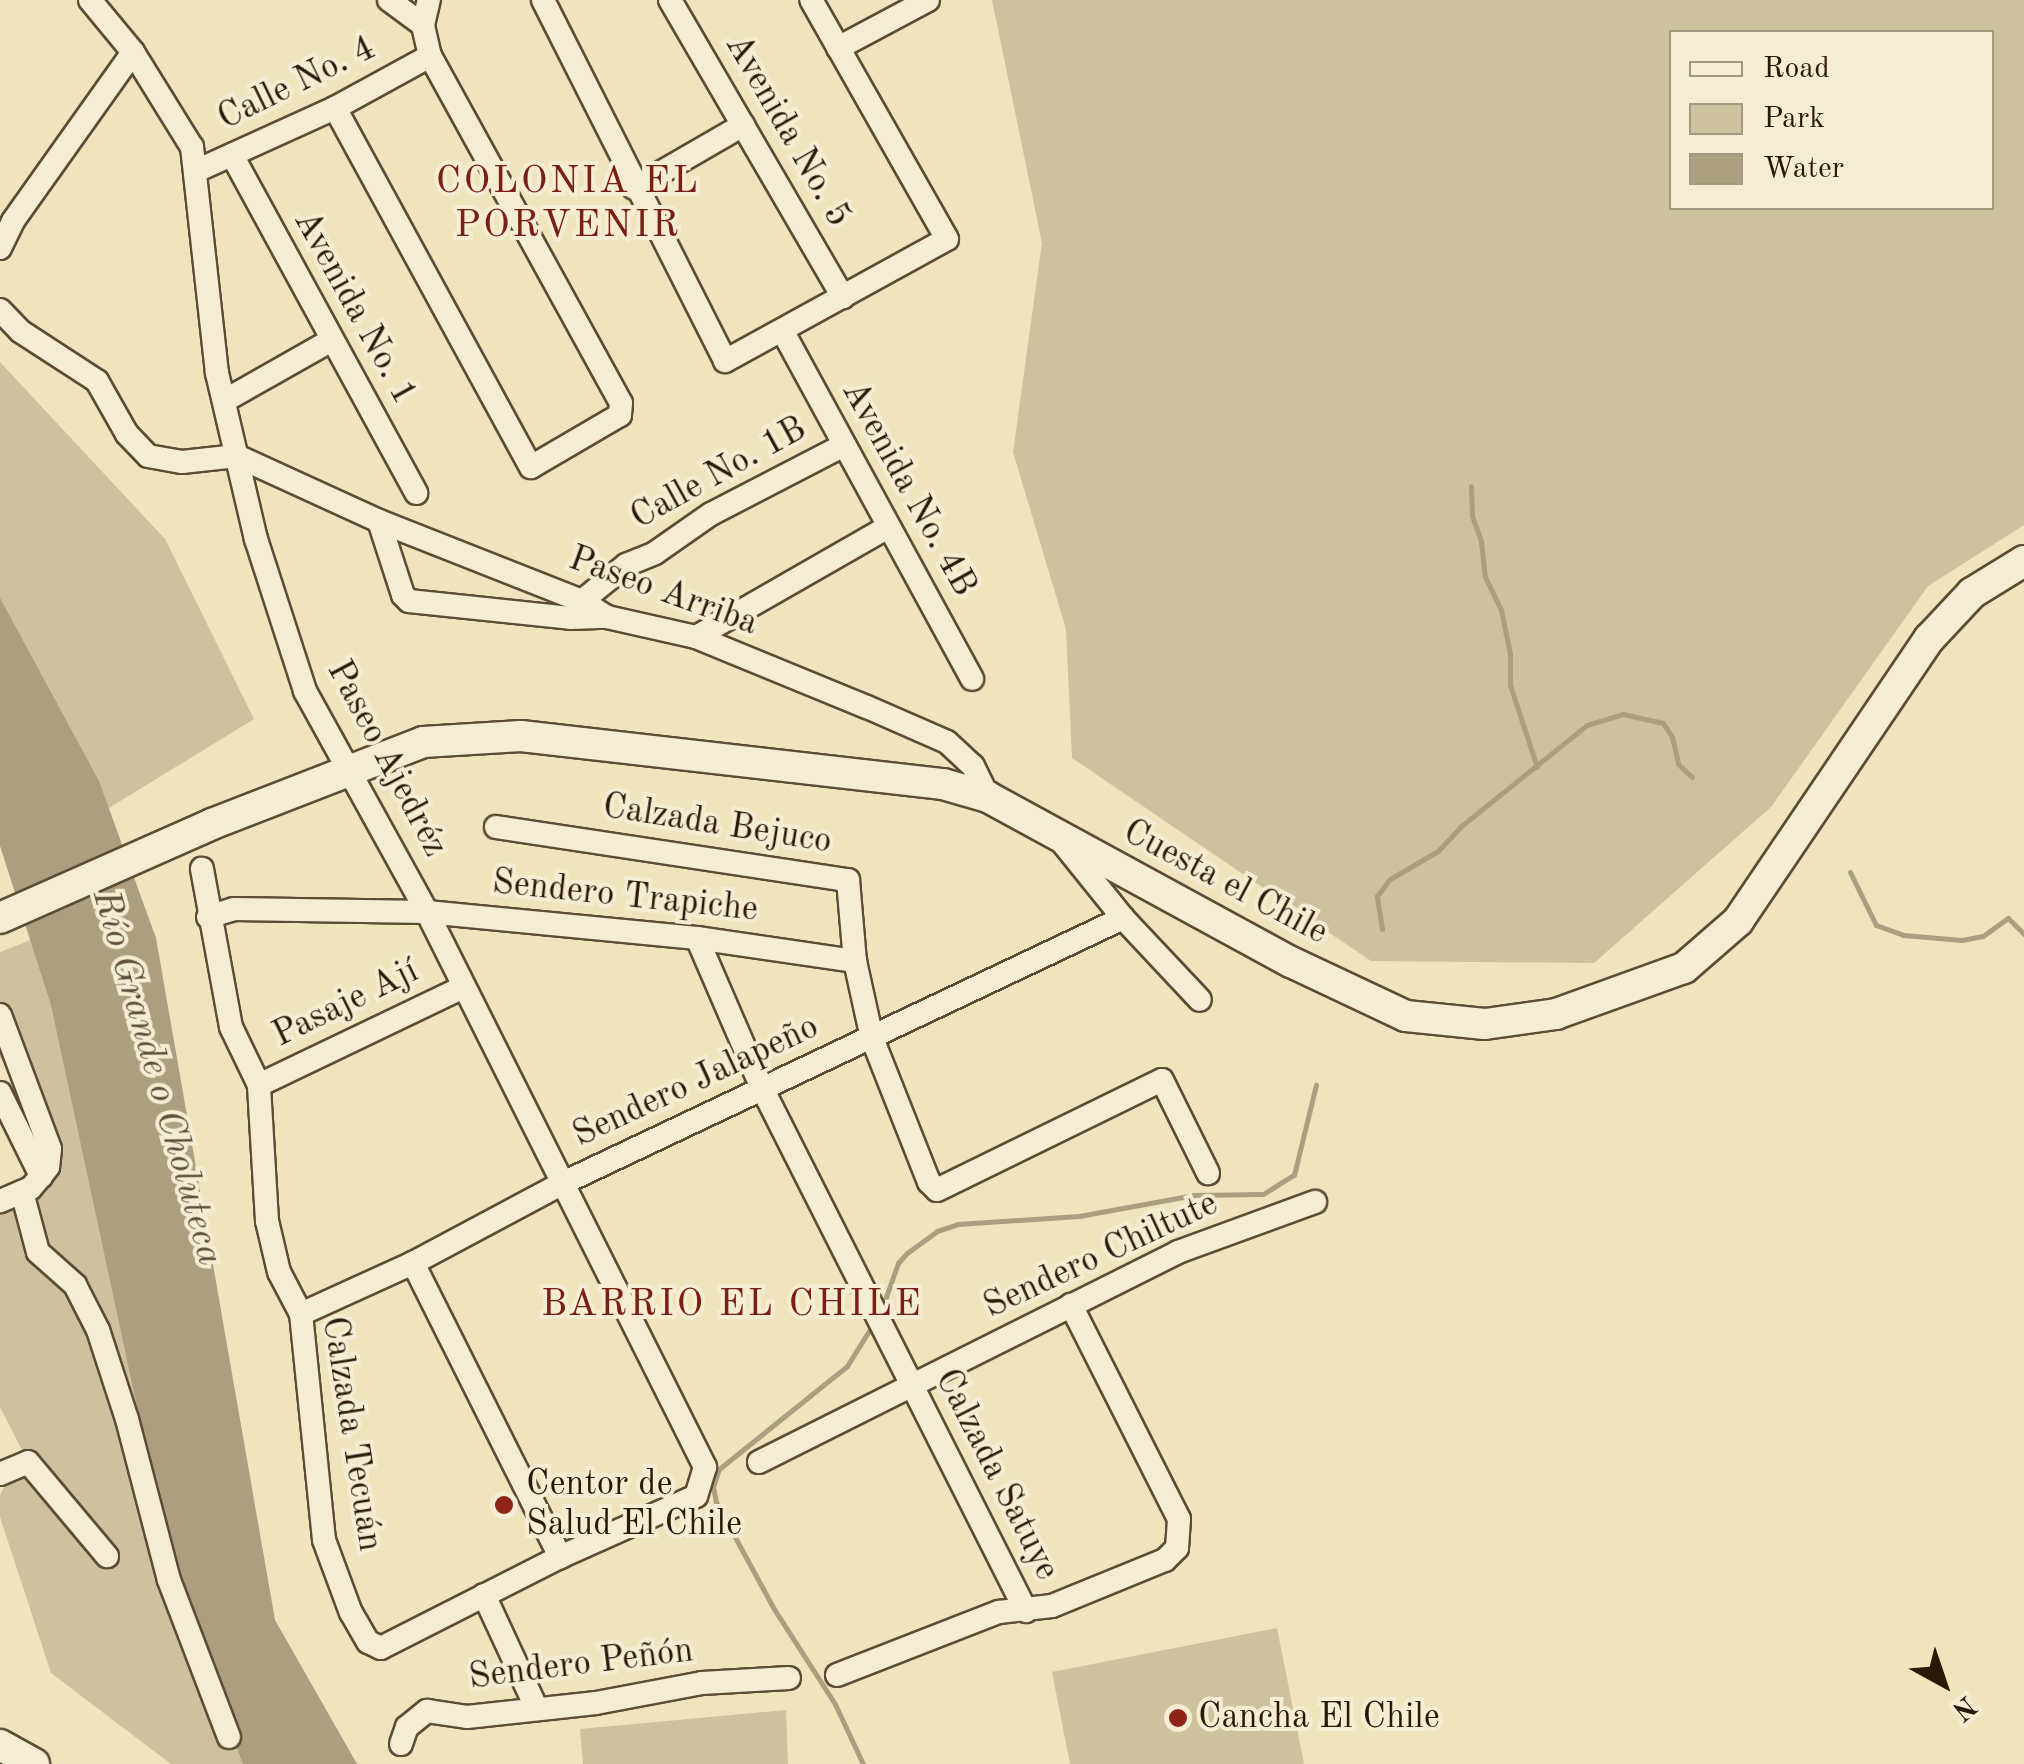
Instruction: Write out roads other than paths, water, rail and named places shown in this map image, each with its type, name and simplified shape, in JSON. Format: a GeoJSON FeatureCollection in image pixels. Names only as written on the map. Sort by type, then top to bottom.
{"type":"FeatureCollection","features":[{"type":"Feature","properties":{"kind":"main road","name":"Cuesta el Chile"},"geometry":{"type":"LineString","coordinates":[[0,918],[212,824],[423,742],[521,736],[943,784],[988,798],[1291,962],[1406,1016],[1484,1024],[1556,1014],[1684,968],[1738,921],[1929,639],[1972,592],[2024,561]]}},
{"type":"Feature","properties":{"kind":"main road"},"geometry":{"type":"LineString","coordinates":[[0,1745],[34,1764]]}},
{"type":"Feature","properties":{"kind":"street","name":"Paseo Ajedréz"},"geometry":{"type":"LineString","coordinates":[[90,0],[133,52],[192,147],[224,401],[256,539],[306,691],[427,912],[705,1467],[696,1496],[560,1557]]}},
{"type":"Feature","properties":{"kind":"street"},"geometry":{"type":"LineString","coordinates":[[389,0],[423,25]]}},
{"type":"Feature","properties":{"kind":"street","name":"Calle No. 4"},"geometry":{"type":"LineString","coordinates":[[196,171],[335,108],[430,56],[423,25],[429,0]]}},
{"type":"Feature","properties":{"kind":"street"},"geometry":{"type":"LineString","coordinates":[[543,0],[634,188],[725,362],[948,239],[811,0]]}},
{"type":"Feature","properties":{"kind":"street","name":"Avenida No. 5"},"geometry":{"type":"LineString","coordinates":[[670,0],[844,297]]}},
{"type":"Feature","properties":{"kind":"street"},"geometry":{"type":"LineString","coordinates":[[838,48],[928,0]]}},
{"type":"Feature","properties":{"kind":"street"},"geometry":{"type":"LineString","coordinates":[[0,248],[12,221],[133,52]]}},
{"type":"Feature","properties":{"kind":"street"},"geometry":{"type":"LineString","coordinates":[[335,108],[531,468],[620,414],[621,403],[430,56]]}},
{"type":"Feature","properties":{"kind":"street"},"geometry":{"type":"LineString","coordinates":[[634,188],[743,125]]}},
{"type":"Feature","properties":{"kind":"street","name":"Avenida No. 1"},"geometry":{"type":"LineString","coordinates":[[232,156],[416,493]]}},
{"type":"Feature","properties":{"kind":"street"},"geometry":{"type":"LineString","coordinates":[[0,310],[20,331],[97,381],[127,434],[148,456],[182,462],[237,456]]}},
{"type":"Feature","properties":{"kind":"street","name":"Avenida No. 4B"},"geometry":{"type":"LineString","coordinates":[[783,332],[972,679]]}},
{"type":"Feature","properties":{"kind":"street"},"geometry":{"type":"LineString","coordinates":[[224,401],[332,340]]}},
{"type":"Feature","properties":{"kind":"street","name":"Calle No. 1B"},"geometry":{"type":"LineString","coordinates":[[582,601],[626,564],[654,553],[710,514],[844,445]]}},
{"type":"Feature","properties":{"kind":"street","name":"Paseo Arriba"},"geometry":{"type":"LineString","coordinates":[[237,456],[379,521],[582,601],[608,617],[696,638],[947,742],[973,766],[988,798]]}},
{"type":"Feature","properties":{"kind":"street"},"geometry":{"type":"LineString","coordinates":[[379,521],[402,595],[409,602],[570,618],[608,617]]}},
{"type":"Feature","properties":{"kind":"street"},"geometry":{"type":"LineString","coordinates":[[696,638],[888,527]]}},
{"type":"Feature","properties":{"kind":"street","name":"Calzada Bejuco"},"geometry":{"type":"LineString","coordinates":[[496,827],[848,880],[855,960],[872,1038],[929,1182],[937,1190],[1162,1080],[1208,1173]]}},
{"type":"Feature","properties":{"kind":"street"},"geometry":{"type":"LineString","coordinates":[[1057,835],[1123,918],[1200,1000]]}},
{"type":"Feature","properties":{"kind":"street","name":"Calzada Tecuán"},"geometry":{"type":"LineString","coordinates":[[202,869],[231,1027],[259,1085],[267,1221],[278,1272],[301,1314],[324,1540],[351,1613],[368,1642],[381,1648],[484,1595]]}},
{"type":"Feature","properties":{"kind":"street","name":"Sendero Trapiche"},"geometry":{"type":"LineString","coordinates":[[208,918],[234,909],[427,912],[696,938],[855,960]]}},
{"type":"Feature","properties":{"kind":"street","name":"Sendero Jalapeño"},"geometry":{"type":"LineString","coordinates":[[301,1314],[413,1263],[561,1184],[1123,918]]}},
{"type":"Feature","properties":{"kind":"street","name":"Calzada Satuye"},"geometry":{"type":"LineString","coordinates":[[696,938],[762,1088],[1026,1611]]}},
{"type":"Feature","properties":{"kind":"street","name":"Pasaje Ají"},"geometry":{"type":"LineString","coordinates":[[259,1085],[464,987]]}},
{"type":"Feature","properties":{"kind":"street"},"geometry":{"type":"LineString","coordinates":[[0,1016],[50,1149],[48,1168],[11,1196],[38,1252],[75,1285],[98,1330],[128,1419],[169,1580],[229,1737]]}},
{"type":"Feature","properties":{"kind":"street"},"geometry":{"type":"LineString","coordinates":[[0,1093],[41,1176]]}},
{"type":"Feature","properties":{"kind":"street","name":"Sendero Chiltute"},"geometry":{"type":"LineString","coordinates":[[759,1462],[1178,1252],[1316,1202]]}},
{"type":"Feature","properties":{"kind":"street"},"geometry":{"type":"LineString","coordinates":[[413,1263],[560,1557],[484,1595],[537,1709]]}},
{"type":"Feature","properties":{"kind":"street"},"geometry":{"type":"LineString","coordinates":[[837,1675],[999,1612],[1052,1606],[1149,1566],[1177,1548],[1178,1519],[1070,1305]]}},
{"type":"Feature","properties":{"kind":"street"},"geometry":{"type":"LineString","coordinates":[[0,1474],[28,1462],[107,1556]]}},
{"type":"Feature","properties":{"kind":"street","name":"Sendero Peñón"},"geometry":{"type":"LineString","coordinates":[[401,1744],[406,1727],[427,1711],[467,1718],[702,1684],[789,1678]]}},
{"type":"Feature","properties":{"kind":"water","name":"Río Grande o Choluteca"},"geometry":{"type":"Polygon","coordinates":[[[0,598],[99,781],[156,938],[275,1620],[357,1764],[243,1764],[176,1589],[51,1005],[0,846],[0,598]]]}},
{"type":"Feature","properties":{"kind":"waterway"},"geometry":{"type":"LineString","coordinates":[[1471,486],[1472,516],[1481,541],[1485,577],[1501,610],[1510,654],[1510,685],[1537,767]]}},
{"type":"Feature","properties":{"kind":"waterway"},"geometry":{"type":"LineString","coordinates":[[1382,929],[1377,896],[1390,879],[1438,851],[1460,827],[1587,725],[1623,714],[1663,723],[1672,737],[1678,764],[1692,777]]}},
{"type":"Feature","properties":{"kind":"waterway"},"geometry":{"type":"LineString","coordinates":[[1850,872],[1876,925],[1903,935],[1962,940],[1983,936],[2008,918],[2024,934]]}},
{"type":"Feature","properties":{"kind":"waterway"},"geometry":{"type":"LineString","coordinates":[[882,1308],[898,1263],[907,1253],[937,1231],[958,1224],[1079,1216],[1194,1195],[1263,1194],[1294,1175],[1316,1085]]}},
{"type":"Feature","properties":{"kind":"waterway"},"geometry":{"type":"LineString","coordinates":[[863,1764],[835,1704],[774,1609],[716,1502],[713,1487],[719,1469],[847,1366],[872,1326]]}},
{"type":"Feature","properties":{"kind":"place","name":"Centor de Salud El Chile"},"geometry":{"type":"Point","coordinates":[504,1505]}},
{"type":"Feature","properties":{"kind":"place","name":"Cancha El Chile"},"geometry":{"type":"Point","coordinates":[1178,1718]}},
{"type":"Feature","properties":{"kind":"district","name":"COLONIA EL PORVENIR"},"geometry":{"type":"Point","coordinates":[568,205]}},
{"type":"Feature","properties":{"kind":"district","name":"BARRIO EL CHILE"},"geometry":{"type":"Point","coordinates":[732,1306]}}]}
